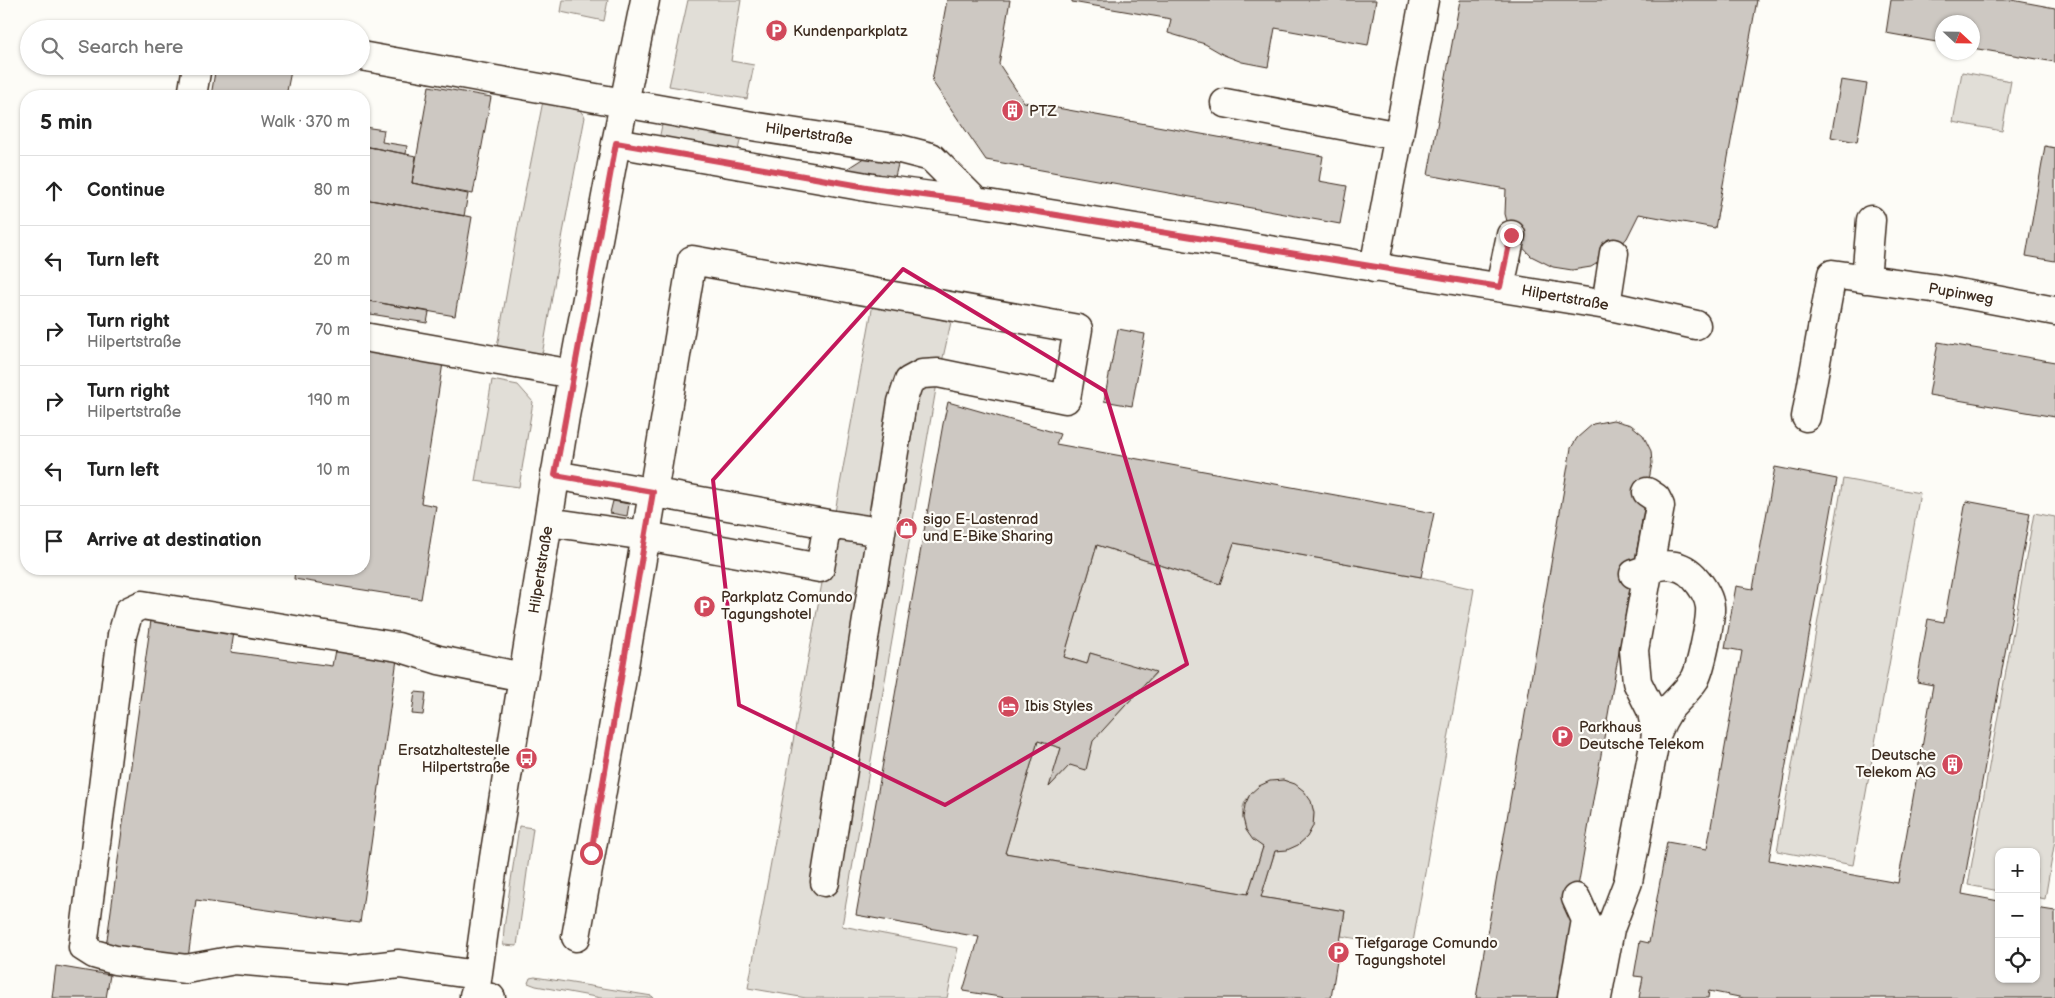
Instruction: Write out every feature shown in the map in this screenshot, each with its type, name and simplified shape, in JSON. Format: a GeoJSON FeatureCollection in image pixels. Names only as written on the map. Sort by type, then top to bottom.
{"type":"FeatureCollection","features":[{"type":"Feature","properties":{"kind":"street","name":"Hilpertstraße"},"geometry":{"type":"LineString","coordinates":[[479,992],[523,677],[555,475],[616,143],[645,0]]}},
{"type":"Feature","properties":{"kind":"street"},"geometry":{"type":"LineString","coordinates":[[1374,268],[1424,0]]}},
{"type":"Feature","properties":{"kind":"street"},"geometry":{"type":"LineString","coordinates":[[370,58],[624,103]]}},
{"type":"Feature","properties":{"kind":"street"},"geometry":{"type":"LineString","coordinates":[[193,90],[196,75]]}},
{"type":"Feature","properties":{"kind":"street","name":"Hilpertstraße"},"geometry":{"type":"LineString","coordinates":[[624,103],[758,127],[863,142],[931,157],[976,202]]}},
{"type":"Feature","properties":{"kind":"street"},"geometry":{"type":"LineString","coordinates":[[1224,103],[1399,136]]}},
{"type":"Feature","properties":{"kind":"street","name":"Hilpertstraße"},"geometry":{"type":"LineString","coordinates":[[616,143],[878,189],[976,202],[1500,287],[1606,305],[1696,325]]}},
{"type":"Feature","properties":{"kind":"street"},"geometry":{"type":"LineString","coordinates":[[1866,279],[1871,220]]}},
{"type":"Feature","properties":{"kind":"street"},"geometry":{"type":"LineString","coordinates":[[1500,287],[1511,235]]}},
{"type":"Feature","properties":{"kind":"street"},"geometry":{"type":"LineString","coordinates":[[1606,305],[1614,253]]}},
{"type":"Feature","properties":{"kind":"street"},"geometry":{"type":"LineString","coordinates":[[576,937],[692,260],[1078,329],[1066,399],[938,373],[922,374],[910,381],[902,402],[825,882]]}},
{"type":"Feature","properties":{"kind":"street","name":"Pupinweg"},"geometry":{"type":"LineString","coordinates":[[1806,417],[1832,274],[1932,288],[2055,311]]}},
{"type":"Feature","properties":{"kind":"street"},"geometry":{"type":"LineString","coordinates":[[370,338],[573,374]]}},
{"type":"Feature","properties":{"kind":"street"},"geometry":{"type":"LineString","coordinates":[[555,475],[881,532]]}},
{"type":"Feature","properties":{"kind":"street"},"geometry":{"type":"LineString","coordinates":[[1647,492],[1656,498],[1660,506],[1641,571],[1634,650],[1637,682],[1652,712],[1656,735]]}},
{"type":"Feature","properties":{"kind":"street"},"geometry":{"type":"LineString","coordinates":[[548,522],[646,536],[820,568],[828,524]]}},
{"type":"Feature","properties":{"kind":"street"},"geometry":{"type":"LineString","coordinates":[[1597,998],[1610,929],[1628,882],[1656,735],[1662,720],[1687,691],[1696,677],[1702,657],[1710,608],[1705,591],[1692,575],[1676,566],[1656,565],[1641,571]]}},
{"type":"Feature","properties":{"kind":"street"},"geometry":{"type":"LineString","coordinates":[[479,992],[399,964],[348,970],[235,960],[186,970],[115,960],[94,954],[83,947],[122,635],[129,611],[142,605],[398,647],[438,660],[523,677]]}},
{"type":"Feature","properties":{"kind":"street"},"geometry":{"type":"LineString","coordinates":[[1572,998],[1586,920],[1576,898]]}},
{"type":"Feature","properties":{"kind":"highlighted area"},"geometry":{"type":"Polygon","coordinates":[[[903,269],[1105,391],[1187,664],[945,805],[739,705],[713,480],[903,269]]]}},
{"type":"Feature","properties":{"kind":"shaded area"},"geometry":{"type":"Polygon","coordinates":[[[563,0],[608,0],[604,21],[561,12],[563,0]]]}},
{"type":"Feature","properties":{"kind":"shaded area"},"geometry":{"type":"Polygon","coordinates":[[[688,0],[741,0],[731,61],[754,65],[747,99],[669,86],[688,0]]]}},
{"type":"Feature","properties":{"kind":"shaded area"},"geometry":{"type":"Polygon","coordinates":[[[1962,72],[2011,81],[2002,131],[1953,122],[1962,72]]]}},
{"type":"Feature","properties":{"kind":"shaded area"},"geometry":{"type":"Polygon","coordinates":[[[543,101],[579,109],[585,117],[541,361],[496,353],[543,101]]]}},
{"type":"Feature","properties":{"kind":"shaded area"},"geometry":{"type":"Polygon","coordinates":[[[663,120],[741,136],[737,155],[659,140],[663,120]]]}},
{"type":"Feature","properties":{"kind":"shaded area"},"geometry":{"type":"Polygon","coordinates":[[[873,304],[951,322],[936,389],[842,926],[958,948],[947,998],[806,998],[748,988],[873,304]]]}},
{"type":"Feature","properties":{"kind":"shaded area"},"geometry":{"type":"Polygon","coordinates":[[[492,380],[518,385],[533,402],[519,487],[475,481],[492,380]]]}},
{"type":"Feature","properties":{"kind":"shaded area"},"geometry":{"type":"Polygon","coordinates":[[[1843,479],[1920,493],[1853,865],[1777,851],[1843,479]]]}},
{"type":"Feature","properties":{"kind":"shaded area"},"geometry":{"type":"Polygon","coordinates":[[[2034,513],[2055,517],[2055,840],[2045,899],[2040,898],[2040,848],[1995,848],[1995,890],[1968,885],[2034,513]]]}},
{"type":"Feature","properties":{"kind":"shaded area"},"geometry":{"type":"Polygon","coordinates":[[[1234,543],[1421,577],[1474,589],[1412,948],[1341,936],[1345,911],[1261,897],[1275,851],[1291,848],[1302,841],[1310,831],[1314,820],[1313,808],[1307,797],[1298,787],[1283,780],[1253,793],[1245,802],[1243,809],[1244,823],[1252,837],[1263,847],[1248,894],[1005,853],[1038,741],[1061,748],[1050,786],[1156,673],[1090,653],[1087,664],[1064,657],[1097,545],[1219,584],[1234,543]]]}},
{"type":"Feature","properties":{"kind":"shaded area"},"geometry":{"type":"Polygon","coordinates":[[[519,826],[533,828],[517,946],[503,945],[504,928],[519,826]]]}},
{"type":"Feature","properties":{"kind":"shaded area"},"geometry":{"type":"Polygon","coordinates":[[[535,977],[652,996],[654,998],[601,998],[528,983],[530,978],[535,977]]]}},
{"type":"Feature","properties":{"kind":"building","name":"PTZ"},"geometry":{"type":"Polygon","coordinates":[[[947,0],[1010,0],[999,64],[1024,102],[1323,156],[1319,181],[1347,186],[1340,224],[986,160],[932,81],[947,0]]]}},
{"type":"Feature","properties":{"kind":"building"},"geometry":{"type":"Polygon","coordinates":[[[1072,0],[1376,0],[1368,45],[1275,28],[1268,67],[1242,62],[1224,55],[1205,44],[1168,33],[1171,19],[1072,2],[1072,0]]]}},
{"type":"Feature","properties":{"kind":"building"},"geometry":{"type":"Polygon","coordinates":[[[1460,0],[1757,0],[1715,228],[1639,214],[1627,238],[1614,253],[1591,267],[1572,270],[1553,267],[1531,256],[1511,235],[1505,214],[1506,189],[1428,175],[1460,0]]]}},
{"type":"Feature","properties":{"kind":"building"},"geometry":{"type":"Polygon","coordinates":[[[1891,0],[2012,0],[2055,8],[2055,62],[1980,49],[1980,15],[1935,15],[1935,42],[1886,33],[1891,0]]]}},
{"type":"Feature","properties":{"kind":"building"},"geometry":{"type":"Polygon","coordinates":[[[214,75],[290,75],[287,90],[212,90],[214,75]]]}},
{"type":"Feature","properties":{"kind":"building"},"geometry":{"type":"Polygon","coordinates":[[[1841,80],[1867,84],[1857,142],[1831,137],[1841,80]]]}},
{"type":"Feature","properties":{"kind":"building"},"geometry":{"type":"Polygon","coordinates":[[[429,86],[491,97],[473,194],[412,183],[429,86]]]}},
{"type":"Feature","properties":{"kind":"building"},"geometry":{"type":"Polygon","coordinates":[[[370,128],[384,130],[382,142],[407,146],[406,154],[370,147],[370,128]]]}},
{"type":"Feature","properties":{"kind":"building"},"geometry":{"type":"Polygon","coordinates":[[[2045,146],[2055,148],[2055,261],[2026,256],[2045,146]]]}},
{"type":"Feature","properties":{"kind":"building"},"geometry":{"type":"Polygon","coordinates":[[[370,147],[416,156],[412,183],[468,194],[464,216],[370,200],[370,147]]]}},
{"type":"Feature","properties":{"kind":"building"},"geometry":{"type":"Polygon","coordinates":[[[870,154],[899,160],[894,181],[845,170],[870,154]]]}},
{"type":"Feature","properties":{"kind":"building"},"geometry":{"type":"Polygon","coordinates":[[[370,200],[472,217],[455,316],[370,301],[370,200]]]}},
{"type":"Feature","properties":{"kind":"building"},"geometry":{"type":"Polygon","coordinates":[[[370,301],[429,312],[427,323],[370,314],[370,301]]]}},
{"type":"Feature","properties":{"kind":"building"},"geometry":{"type":"Polygon","coordinates":[[[1118,329],[1145,334],[1132,406],[1104,401],[1118,329]]]}},
{"type":"Feature","properties":{"kind":"building"},"geometry":{"type":"Polygon","coordinates":[[[1938,342],[2055,362],[2055,417],[1929,395],[1938,342]]]}},
{"type":"Feature","properties":{"kind":"building"},"geometry":{"type":"Polygon","coordinates":[[[370,352],[443,363],[421,503],[436,506],[421,599],[294,579],[294,575],[370,575],[370,352]]]}},
{"type":"Feature","properties":{"kind":"building","name":"Ibis Styles"},"geometry":{"type":"Polygon","coordinates":[[[948,402],[1060,434],[1056,444],[1434,513],[1421,577],[1234,543],[1220,584],[1097,545],[1064,657],[1087,664],[1090,653],[1156,672],[1093,741],[1086,770],[1070,765],[1049,787],[1061,748],[1038,741],[1005,853],[1248,894],[1263,847],[1253,840],[1246,830],[1243,818],[1245,805],[1250,794],[1259,786],[1270,781],[1283,780],[1295,784],[1304,791],[1311,801],[1314,813],[1313,826],[1307,837],[1298,845],[1287,850],[1275,851],[1261,897],[1345,911],[1331,998],[1006,998],[963,991],[979,937],[856,915],[948,402]]]}},
{"type":"Feature","properties":{"kind":"building","name":"Parkhaus Deutsche Telekom"},"geometry":{"type":"Polygon","coordinates":[[[1613,420],[1631,425],[1643,435],[1651,451],[1652,463],[1557,998],[1476,998],[1571,448],[1577,438],[1593,424],[1613,420]]]}},
{"type":"Feature","properties":{"kind":"building","name":"Deutsche Telekom AG"},"geometry":{"type":"Polygon","coordinates":[[[1775,467],[1837,479],[1769,860],[1898,883],[1933,685],[1917,682],[1928,619],[1944,622],[1966,501],[2030,513],[1962,894],[1995,900],[1995,983],[2040,983],[2040,909],[2055,911],[2055,998],[1744,998],[1709,991],[1708,998],[1639,998],[1643,977],[1634,976],[1640,941],[1649,943],[1667,842],[1707,849],[1742,651],[1725,648],[1736,586],[1753,589],[1775,467]]]}},
{"type":"Feature","properties":{"kind":"building"},"geometry":{"type":"Polygon","coordinates":[[[613,501],[629,504],[627,516],[610,513],[613,501]]]}},
{"type":"Feature","properties":{"kind":"building"},"geometry":{"type":"Polygon","coordinates":[[[151,620],[234,632],[231,652],[332,666],[335,650],[397,659],[360,923],[196,900],[188,958],[106,947],[151,620]]]}},
{"type":"Feature","properties":{"kind":"building"},"geometry":{"type":"Polygon","coordinates":[[[415,692],[426,693],[423,715],[412,714],[415,692]]]}},
{"type":"Feature","properties":{"kind":"building"},"geometry":{"type":"Polygon","coordinates":[[[56,966],[110,975],[106,998],[52,998],[56,966]]]}},
{"type":"Feature","properties":{"kind":"place","name":"Kundenparkplatz"},"geometry":{"type":"Point","coordinates":[777,31]}},
{"type":"Feature","properties":{"kind":"place","name":"PTZ"},"geometry":{"type":"Point","coordinates":[1013,111]}},
{"type":"Feature","properties":{"kind":"place","name":"sigo E-Lastenrad und E-Bike Sharing"},"geometry":{"type":"Point","coordinates":[907,528]}},
{"type":"Feature","properties":{"kind":"place","name":"Parkplatz Comundo Tagungshotel"},"geometry":{"type":"Point","coordinates":[705,606]}},
{"type":"Feature","properties":{"kind":"place","name":"Ibis Styles"},"geometry":{"type":"Point","coordinates":[1009,706]}},
{"type":"Feature","properties":{"kind":"place","name":"Parkhaus Deutsche Telekom"},"geometry":{"type":"Point","coordinates":[1563,736]}},
{"type":"Feature","properties":{"kind":"place","name":"Ersatzhaltestelle Hilpertstraße"},"geometry":{"type":"Point","coordinates":[526,759]}},
{"type":"Feature","properties":{"kind":"place","name":"Deutsche Telekom AG"},"geometry":{"type":"Point","coordinates":[1952,764]}},
{"type":"Feature","properties":{"kind":"place","name":"Tiefgarage Comundo Tagungshotel"},"geometry":{"type":"Point","coordinates":[1339,952]}},
{"type":"Feature","properties":{"kind":"route"},"geometry":{"type":"LineString","coordinates":[[591,853],[653,492],[555,475],[616,143],[878,189],[976,202],[1500,287],[1511,235]]}}]}
